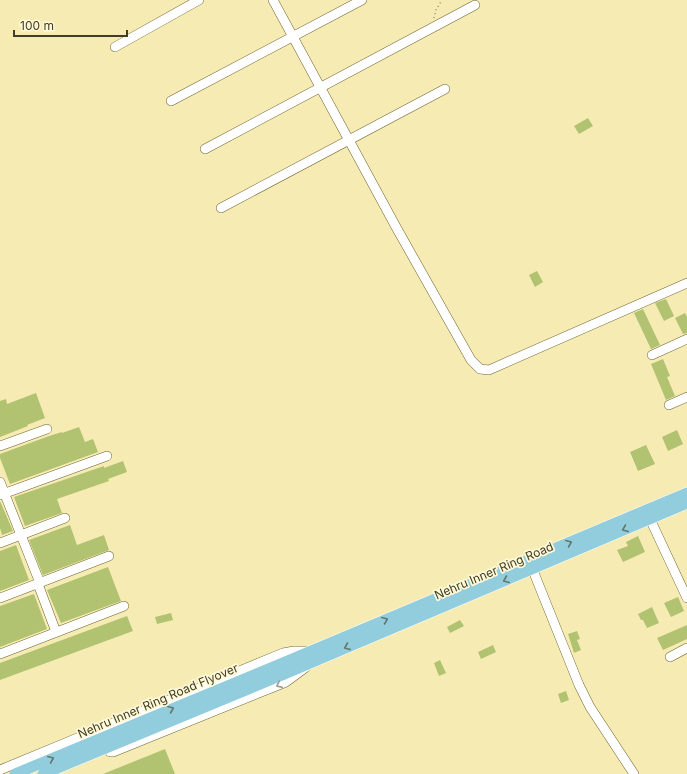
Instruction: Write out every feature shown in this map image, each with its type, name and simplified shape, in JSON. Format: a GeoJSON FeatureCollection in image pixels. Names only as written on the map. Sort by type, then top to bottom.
{"type":"FeatureCollection","features":[{"type":"Feature","properties":{"kind":"main road","name":"Nehru Inner Ring Road"},"geometry":{"type":"LineString","coordinates":[[310,663],[372,631],[687,493]]}},
{"type":"Feature","properties":{"kind":"main road","name":"Nehru Inner Ring Road"},"geometry":{"type":"LineString","coordinates":[[310,651],[372,631],[532,568],[687,502]]}},
{"type":"Feature","properties":{"kind":"main road","name":"Nehru Inner Ring Road Flyover"},"geometry":{"type":"LineString","coordinates":[[43,774],[280,670],[310,651]]}},
{"type":"Feature","properties":{"kind":"main road","name":"Nehru Inner Ring Road Flyover"},"geometry":{"type":"LineString","coordinates":[[15,774],[280,670],[310,663]]}},
{"type":"Feature","properties":{"kind":"street"},"geometry":{"type":"LineString","coordinates":[[115,47],[199,0]]}},
{"type":"Feature","properties":{"kind":"street"},"geometry":{"type":"LineString","coordinates":[[273,0],[320,88],[471,360],[480,369],[489,370],[687,283]]}},
{"type":"Feature","properties":{"kind":"street"},"geometry":{"type":"LineString","coordinates":[[171,101],[362,0]]}},
{"type":"Feature","properties":{"kind":"street"},"geometry":{"type":"LineString","coordinates":[[205,149],[475,5]]}},
{"type":"Feature","properties":{"kind":"street"},"geometry":{"type":"LineString","coordinates":[[221,208],[445,89]]}},
{"type":"Feature","properties":{"kind":"street"},"geometry":{"type":"LineString","coordinates":[[652,355],[687,339]]}},
{"type":"Feature","properties":{"kind":"street"},"geometry":{"type":"LineString","coordinates":[[669,405],[687,397]]}},
{"type":"Feature","properties":{"kind":"street"},"geometry":{"type":"LineString","coordinates":[[0,446],[47,429]]}},
{"type":"Feature","properties":{"kind":"street"},"geometry":{"type":"LineString","coordinates":[[2,494],[107,456]]}},
{"type":"Feature","properties":{"kind":"street"},"geometry":{"type":"LineString","coordinates":[[0,482],[2,494],[39,583],[56,632]]}},
{"type":"Feature","properties":{"kind":"street"},"geometry":{"type":"LineString","coordinates":[[0,543],[64,518]]}},
{"type":"Feature","properties":{"kind":"street"},"geometry":{"type":"LineString","coordinates":[[650,519],[687,598]]}},
{"type":"Feature","properties":{"kind":"street"},"geometry":{"type":"LineString","coordinates":[[0,598],[109,556]]}},
{"type":"Feature","properties":{"kind":"street"},"geometry":{"type":"LineString","coordinates":[[532,568],[579,685],[590,707],[634,774]]}},
{"type":"Feature","properties":{"kind":"street"},"geometry":{"type":"LineString","coordinates":[[0,654],[124,606]]}},
{"type":"Feature","properties":{"kind":"street"},"geometry":{"type":"LineString","coordinates":[[670,657],[687,648]]}},
{"type":"Feature","properties":{"kind":"street"},"geometry":{"type":"LineString","coordinates":[[0,770],[284,653],[294,651],[310,651]]}},
{"type":"Feature","properties":{"kind":"street"},"geometry":{"type":"LineString","coordinates":[[100,729],[110,752],[113,752],[286,682],[310,663]]}},
{"type":"Feature","properties":{"kind":"path"},"geometry":{"type":"LineString","coordinates":[[436,26],[434,18],[436,10],[442,0]]}},
{"type":"Feature","properties":{"kind":"building"},"geometry":{"type":"Polygon","coordinates":[[[588,118],[593,126],[579,134],[574,126],[588,118]]]}},
{"type":"Feature","properties":{"kind":"building"},"geometry":{"type":"Polygon","coordinates":[[[537,271],[543,282],[535,287],[529,275],[537,271]]]}},
{"type":"Feature","properties":{"kind":"building"},"geometry":{"type":"Polygon","coordinates":[[[666,299],[674,316],[664,321],[655,303],[666,299]]]}},
{"type":"Feature","properties":{"kind":"building"},"geometry":{"type":"Polygon","coordinates":[[[643,309],[660,345],[651,349],[634,313],[643,309]]]}},
{"type":"Feature","properties":{"kind":"building"},"geometry":{"type":"Polygon","coordinates":[[[685,313],[687,317],[687,333],[683,334],[675,318],[685,313]]]}},
{"type":"Feature","properties":{"kind":"building"},"geometry":{"type":"Polygon","coordinates":[[[663,359],[670,376],[667,377],[675,396],[666,400],[651,364],[663,359]]]}},
{"type":"Feature","properties":{"kind":"building"},"geometry":{"type":"Polygon","coordinates":[[[36,393],[45,418],[0,437],[0,401],[6,399],[7,404],[36,393]]]}},
{"type":"Feature","properties":{"kind":"building"},"geometry":{"type":"Polygon","coordinates":[[[79,427],[85,442],[93,439],[98,452],[10,484],[0,458],[0,454],[79,427]]]}},
{"type":"Feature","properties":{"kind":"building"},"geometry":{"type":"Polygon","coordinates":[[[677,430],[683,444],[668,451],[662,437],[677,430]]]}},
{"type":"Feature","properties":{"kind":"building"},"geometry":{"type":"Polygon","coordinates":[[[646,445],[655,464],[638,471],[630,452],[646,445]]]}},
{"type":"Feature","properties":{"kind":"building"},"geometry":{"type":"Polygon","coordinates":[[[123,461],[127,472],[108,479],[109,481],[57,499],[62,513],[25,526],[14,497],[104,466],[104,468],[123,461]]]}},
{"type":"Feature","properties":{"kind":"building"},"geometry":{"type":"Polygon","coordinates":[[[0,501],[13,531],[2,535],[0,528],[0,501]]]}},
{"type":"Feature","properties":{"kind":"building"},"geometry":{"type":"Polygon","coordinates":[[[70,525],[77,545],[104,535],[109,550],[43,575],[29,540],[70,525]]]}},
{"type":"Feature","properties":{"kind":"building"},"geometry":{"type":"Polygon","coordinates":[[[638,536],[645,552],[623,562],[617,550],[628,546],[626,542],[638,536]]]}},
{"type":"Feature","properties":{"kind":"building"},"geometry":{"type":"Polygon","coordinates":[[[16,545],[29,580],[0,591],[0,551],[16,545]]]}},
{"type":"Feature","properties":{"kind":"building"},"geometry":{"type":"Polygon","coordinates":[[[108,567],[121,601],[61,623],[47,590],[108,567]]]}},
{"type":"Feature","properties":{"kind":"building"},"geometry":{"type":"Polygon","coordinates":[[[34,594],[47,629],[0,647],[0,606],[34,594]]]}},
{"type":"Feature","properties":{"kind":"building"},"geometry":{"type":"Polygon","coordinates":[[[678,597],[684,611],[671,617],[664,603],[678,597]]]}},
{"type":"Feature","properties":{"kind":"building"},"geometry":{"type":"Polygon","coordinates":[[[652,607],[659,623],[647,628],[638,614],[652,607]]]}},
{"type":"Feature","properties":{"kind":"building"},"geometry":{"type":"Polygon","coordinates":[[[171,613],[173,620],[157,624],[155,617],[171,613]]]}},
{"type":"Feature","properties":{"kind":"building"},"geometry":{"type":"Polygon","coordinates":[[[127,616],[133,631],[0,680],[0,663],[127,616]]]}},
{"type":"Feature","properties":{"kind":"building"},"geometry":{"type":"Polygon","coordinates":[[[460,620],[464,626],[450,633],[447,627],[460,620]]]}},
{"type":"Feature","properties":{"kind":"building"},"geometry":{"type":"Polygon","coordinates":[[[687,625],[687,639],[663,650],[657,638],[687,625]]]}},
{"type":"Feature","properties":{"kind":"building"},"geometry":{"type":"Polygon","coordinates":[[[577,631],[580,639],[577,640],[581,650],[574,653],[568,634],[577,631]]]}},
{"type":"Feature","properties":{"kind":"building"},"geometry":{"type":"Polygon","coordinates":[[[493,645],[496,652],[481,659],[478,652],[493,645]]]}},
{"type":"Feature","properties":{"kind":"building"},"geometry":{"type":"Polygon","coordinates":[[[440,660],[446,673],[439,676],[434,663],[440,660]]]}},
{"type":"Feature","properties":{"kind":"building"},"geometry":{"type":"Polygon","coordinates":[[[566,691],[569,700],[561,703],[558,694],[566,691]]]}},
{"type":"Feature","properties":{"kind":"building"},"geometry":{"type":"Polygon","coordinates":[[[165,749],[175,774],[103,774],[165,749]]]}}]}
